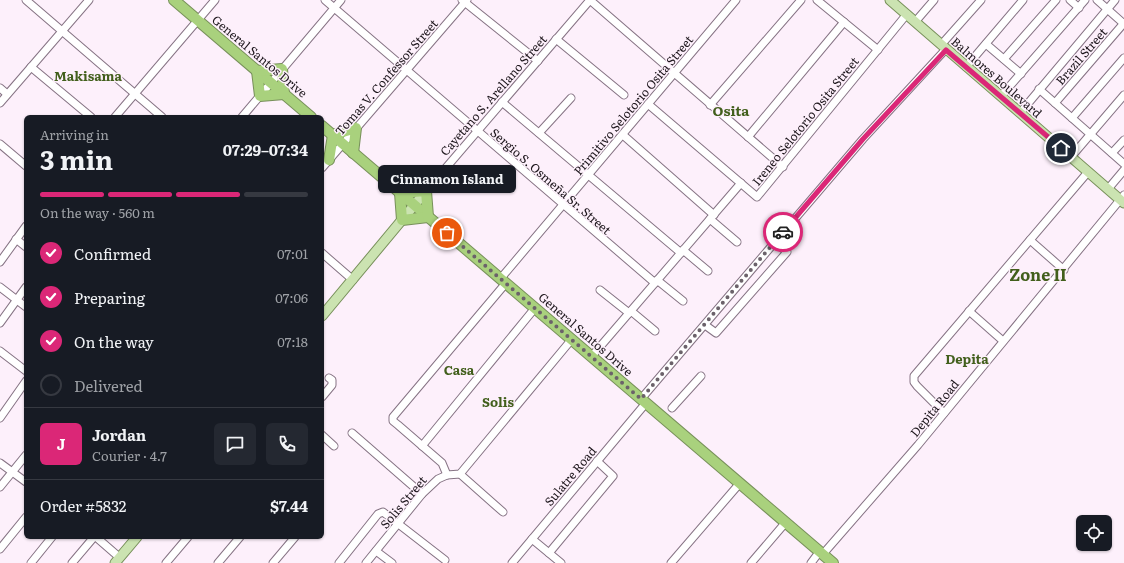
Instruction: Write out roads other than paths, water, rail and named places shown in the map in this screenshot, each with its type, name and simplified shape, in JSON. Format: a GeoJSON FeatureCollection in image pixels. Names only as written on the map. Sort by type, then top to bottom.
{"type":"FeatureCollection","features":[{"type":"Feature","properties":{"kind":"highway","name":"General Santos Drive"},"geometry":{"type":"LineString","coordinates":[[174,0],[309,115]]}},
{"type":"Feature","properties":{"kind":"highway"},"geometry":{"type":"LineString","coordinates":[[282,69],[284,94],[260,96],[258,71],[282,69]]}},
{"type":"Feature","properties":{"kind":"highway","name":"General Santos Drive"},"geometry":{"type":"LineString","coordinates":[[324,128],[833,563]]}},
{"type":"Feature","properties":{"kind":"highway"},"geometry":{"type":"LineString","coordinates":[[329,160],[333,135],[356,128],[353,153]]}},
{"type":"Feature","properties":{"kind":"highway"},"geometry":{"type":"LineString","coordinates":[[426,191],[428,217],[402,220],[400,193],[426,191]]}},
{"type":"Feature","properties":{"kind":"main road","name":"Balmores Boulevard"},"geometry":{"type":"LineString","coordinates":[[890,0],[1088,172],[1123,200]]}},
{"type":"Feature","properties":{"kind":"main road","name":"Cayetano S. Arellano Street"},"geometry":{"type":"LineString","coordinates":[[324,314],[426,191]]}},
{"type":"Feature","properties":{"kind":"main road"},"geometry":{"type":"LineString","coordinates":[[120,561],[136,539]]}},
{"type":"Feature","properties":{"kind":"street"},"geometry":{"type":"LineString","coordinates":[[26,0],[160,115]]}},
{"type":"Feature","properties":{"kind":"street"},"geometry":{"type":"LineString","coordinates":[[0,103],[89,0]]}},
{"type":"Feature","properties":{"kind":"street"},"geometry":{"type":"LineString","coordinates":[[117,115],[215,0]]}},
{"type":"Feature","properties":{"kind":"street","name":"Sergio S. Osmeña Sr. Street"},"geometry":{"type":"LineString","coordinates":[[325,0],[563,205],[656,282],[683,301]]}},
{"type":"Feature","properties":{"kind":"street"},"geometry":{"type":"LineString","coordinates":[[244,115],[341,0]]}},
{"type":"Feature","properties":{"kind":"street"},"geometry":{"type":"LineString","coordinates":[[590,0],[783,167]]}},
{"type":"Feature","properties":{"kind":"street","name":"Cayetano S. Arellano Street"},"geometry":{"type":"LineString","coordinates":[[426,191],[590,0]]}},
{"type":"Feature","properties":{"kind":"street","name":"Primitivo Selotorio Osita Street"},"geometry":{"type":"LineString","coordinates":[[422,446],[394,421],[394,415],[497,295],[503,281],[563,205],[736,0]]}},
{"type":"Feature","properties":{"kind":"street"},"geometry":{"type":"LineString","coordinates":[[710,105],[801,0]]}},
{"type":"Feature","properties":{"kind":"street"},"geometry":{"type":"LineString","coordinates":[[817,0],[878,50]]}},
{"type":"Feature","properties":{"kind":"street"},"geometry":{"type":"LineString","coordinates":[[916,22],[934,0]]}},
{"type":"Feature","properties":{"kind":"street","name":"Sulatre Road"},"geometry":{"type":"LineString","coordinates":[[512,563],[597,461],[705,325],[943,47],[981,0]]}},
{"type":"Feature","properties":{"kind":"street"},"geometry":{"type":"LineString","coordinates":[[966,67],[1023,0]]}},
{"type":"Feature","properties":{"kind":"street"},"geometry":{"type":"LineString","coordinates":[[1004,59],[1056,0]]}},
{"type":"Feature","properties":{"kind":"street"},"geometry":{"type":"LineString","coordinates":[[1070,0],[1079,8]]}},
{"type":"Feature","properties":{"kind":"street"},"geometry":{"type":"LineString","coordinates":[[1001,96],[1085,0]]}},
{"type":"Feature","properties":{"kind":"street"},"geometry":{"type":"LineString","coordinates":[[1097,0],[1124,24]]}},
{"type":"Feature","properties":{"kind":"street"},"geometry":{"type":"LineString","coordinates":[[1020,113],[1115,0]]}},
{"type":"Feature","properties":{"kind":"street"},"geometry":{"type":"LineString","coordinates":[[464,1],[538,61]]}},
{"type":"Feature","properties":{"kind":"street","name":"Tomas V. Confessor Street"},"geometry":{"type":"LineString","coordinates":[[324,166],[464,1]]}},
{"type":"Feature","properties":{"kind":"street","name":"Ireneo Selotorio Osita Street"},"geometry":{"type":"LineString","coordinates":[[592,356],[741,183],[757,197],[907,14]]}},
{"type":"Feature","properties":{"kind":"street"},"geometry":{"type":"LineString","coordinates":[[748,137],[844,22]]}},
{"type":"Feature","properties":{"kind":"street","name":"Brazil Street"},"geometry":{"type":"LineString","coordinates":[[1055,103],[1124,24]]}},
{"type":"Feature","properties":{"kind":"street"},"geometry":{"type":"LineString","coordinates":[[556,39],[624,95]]}},
{"type":"Feature","properties":{"kind":"street"},"geometry":{"type":"LineString","coordinates":[[986,44],[1020,74]]}},
{"type":"Feature","properties":{"kind":"street"},"geometry":{"type":"LineString","coordinates":[[1072,118],[1124,58]]}},
{"type":"Feature","properties":{"kind":"street"},"geometry":{"type":"LineString","coordinates":[[31,67],[89,115]]}},
{"type":"Feature","properties":{"kind":"street"},"geometry":{"type":"LineString","coordinates":[[0,88],[8,94]]}},
{"type":"Feature","properties":{"kind":"street"},"geometry":{"type":"LineString","coordinates":[[1039,89],[1124,164]]}},
{"type":"Feature","properties":{"kind":"street"},"geometry":{"type":"LineString","coordinates":[[1071,157],[1124,95]]}},
{"type":"Feature","properties":{"kind":"street"},"geometry":{"type":"LineString","coordinates":[[539,133],[571,98]]}},
{"type":"Feature","properties":{"kind":"street"},"geometry":{"type":"LineString","coordinates":[[502,102],[589,175],[708,271]]}},
{"type":"Feature","properties":{"kind":"street"},"geometry":{"type":"LineString","coordinates":[[648,104],[741,183]]}},
{"type":"Feature","properties":{"kind":"street"},"geometry":{"type":"LineString","coordinates":[[623,135],[737,242]]}},
{"type":"Feature","properties":{"kind":"street"},"geometry":{"type":"LineString","coordinates":[[1112,154],[1124,140]]}},
{"type":"Feature","properties":{"kind":"street"},"geometry":{"type":"LineString","coordinates":[[0,144],[24,164]]}},
{"type":"Feature","properties":{"kind":"street"},"geometry":{"type":"LineString","coordinates":[[1108,189],[1124,170]]}},
{"type":"Feature","properties":{"kind":"street"},"geometry":{"type":"LineString","coordinates":[[944,413],[917,386],[913,378],[969,310],[1088,172]]}},
{"type":"Feature","properties":{"kind":"street","name":"Depita Road"},"geometry":{"type":"LineString","coordinates":[[811,563],[944,413],[1123,200]]}},
{"type":"Feature","properties":{"kind":"street"},"geometry":{"type":"LineString","coordinates":[[0,262],[24,229]]}},
{"type":"Feature","properties":{"kind":"street"},"geometry":{"type":"LineString","coordinates":[[16,239],[24,245]]}},
{"type":"Feature","properties":{"kind":"street"},"geometry":{"type":"LineString","coordinates":[[1030,240],[1064,270]]}},
{"type":"Feature","properties":{"kind":"street"},"geometry":{"type":"LineString","coordinates":[[705,325],[716,333],[787,252],[775,242]]}},
{"type":"Feature","properties":{"kind":"street"},"geometry":{"type":"LineString","coordinates":[[324,255],[353,280]]}},
{"type":"Feature","properties":{"kind":"street"},"geometry":{"type":"LineString","coordinates":[[0,288],[24,306]]}},
{"type":"Feature","properties":{"kind":"street"},"geometry":{"type":"LineString","coordinates":[[0,323],[24,290]]}},
{"type":"Feature","properties":{"kind":"street"},"geometry":{"type":"LineString","coordinates":[[600,290],[655,330]]}},
{"type":"Feature","properties":{"kind":"street"},"geometry":{"type":"LineString","coordinates":[[447,475],[443,464],[422,446],[535,308]]}},
{"type":"Feature","properties":{"kind":"street"},"geometry":{"type":"LineString","coordinates":[[969,310],[1003,341]]}},
{"type":"Feature","properties":{"kind":"street"},"geometry":{"type":"LineString","coordinates":[[502,512],[460,474],[572,339]]}},
{"type":"Feature","properties":{"kind":"street"},"geometry":{"type":"LineString","coordinates":[[0,351],[24,369]]}},
{"type":"Feature","properties":{"kind":"street"},"geometry":{"type":"LineString","coordinates":[[672,408],[700,376]]}},
{"type":"Feature","properties":{"kind":"street"},"geometry":{"type":"LineString","coordinates":[[324,395],[332,385],[332,380],[329,378]]}},
{"type":"Feature","properties":{"kind":"street"},"geometry":{"type":"LineString","coordinates":[[1,414],[24,384]]}},
{"type":"Feature","properties":{"kind":"street"},"geometry":{"type":"LineString","coordinates":[[352,433],[422,494]]}},
{"type":"Feature","properties":{"kind":"street"},"geometry":{"type":"LineString","coordinates":[[324,437],[334,446]]}},
{"type":"Feature","properties":{"kind":"street"},"geometry":{"type":"LineString","coordinates":[[0,487],[24,457]]}},
{"type":"Feature","properties":{"kind":"street"},"geometry":{"type":"LineString","coordinates":[[549,553],[613,476],[597,461]]}},
{"type":"Feature","properties":{"kind":"street"},"geometry":{"type":"LineString","coordinates":[[0,463],[24,481]]}},
{"type":"Feature","properties":{"kind":"street","name":"Solis Street"},"geometry":{"type":"LineString","coordinates":[[366,563],[422,494],[438,478],[447,475],[460,474]]}},
{"type":"Feature","properties":{"kind":"street"},"geometry":{"type":"LineString","coordinates":[[671,563],[740,483]]}},
{"type":"Feature","properties":{"kind":"street"},"geometry":{"type":"LineString","coordinates":[[339,563],[378,514],[385,513],[445,560]]}},
{"type":"Feature","properties":{"kind":"street"},"geometry":{"type":"LineString","coordinates":[[0,549],[24,519]]}},
{"type":"Feature","properties":{"kind":"street"},"geometry":{"type":"LineString","coordinates":[[751,563],[786,522]]}},
{"type":"Feature","properties":{"kind":"street"},"geometry":{"type":"LineString","coordinates":[[31,563],[50,539]]}},
{"type":"Feature","properties":{"kind":"street"},"geometry":{"type":"LineString","coordinates":[[72,563],[93,539]]}},
{"type":"Feature","properties":{"kind":"street"},"geometry":{"type":"LineString","coordinates":[[97,539],[120,561]]}},
{"type":"Feature","properties":{"kind":"street"},"geometry":{"type":"LineString","coordinates":[[166,563],[186,539]]}},
{"type":"Feature","properties":{"kind":"street"},"geometry":{"type":"LineString","coordinates":[[218,563],[238,539]]}},
{"type":"Feature","properties":{"kind":"street"},"geometry":{"type":"LineString","coordinates":[[273,563],[294,539]]}},
{"type":"Feature","properties":{"kind":"street"},"geometry":{"type":"LineString","coordinates":[[532,539],[549,553],[557,562]]}},
{"type":"Feature","properties":{"kind":"street"},"geometry":{"type":"LineString","coordinates":[[376,550],[392,563]]}},
{"type":"Feature","properties":{"kind":"place","name":"Cinnamon Island"},"geometry":{"type":"Point","coordinates":[447,233]}},
{"type":"Feature","properties":{"kind":"district","name":"Makisama"},"geometry":{"type":"Point","coordinates":[88,75]}},
{"type":"Feature","properties":{"kind":"district","name":"Osita"},"geometry":{"type":"Point","coordinates":[731,110]}},
{"type":"Feature","properties":{"kind":"district","name":"Zone II"},"geometry":{"type":"Point","coordinates":[1038,274]}},
{"type":"Feature","properties":{"kind":"district","name":"Depita"},"geometry":{"type":"Point","coordinates":[967,358]}},
{"type":"Feature","properties":{"kind":"district","name":"Casa"},"geometry":{"type":"Point","coordinates":[459,369]}},
{"type":"Feature","properties":{"kind":"district","name":"Solis"},"geometry":{"type":"Point","coordinates":[498,401]}}]}
